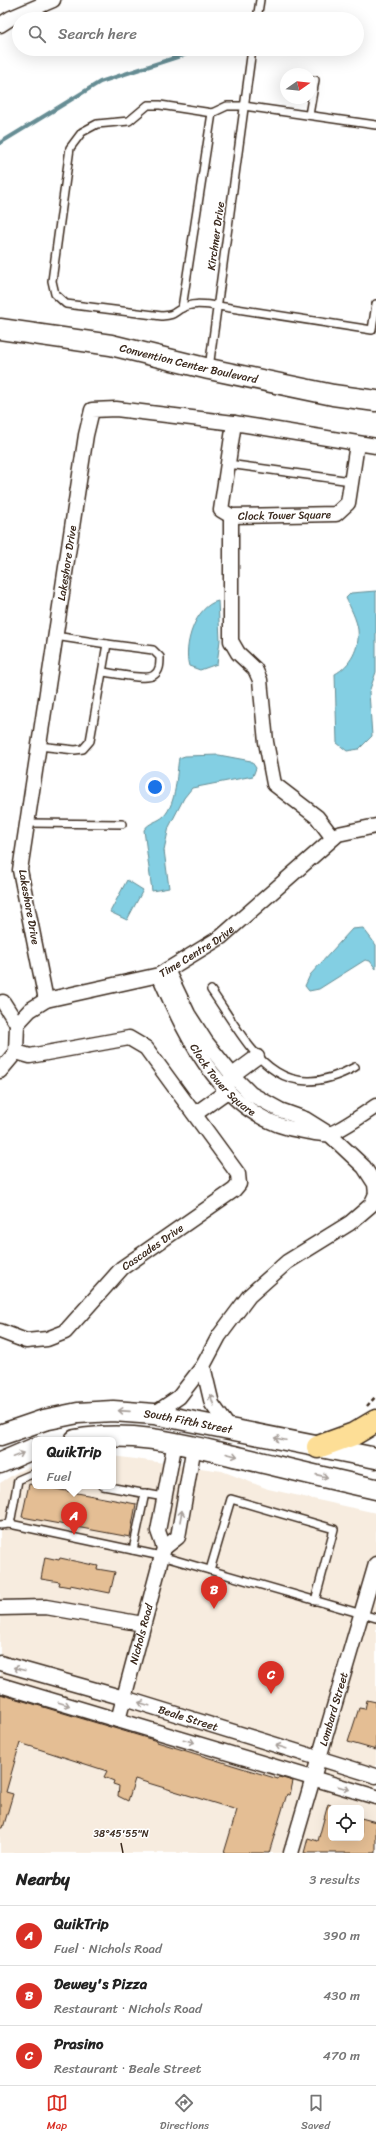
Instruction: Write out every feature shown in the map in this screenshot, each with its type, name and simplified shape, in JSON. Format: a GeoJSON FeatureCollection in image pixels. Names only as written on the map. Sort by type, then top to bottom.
{"type":"FeatureCollection","features":[{"type":"Feature","properties":{"kind":"highway"},"geometry":{"type":"LineString","coordinates":[[318,1447],[354,1434],[376,1421]]}},
{"type":"Feature","properties":{"kind":"main road","name":"Convention Center Boulevard"},"geometry":{"type":"LineString","coordinates":[[0,329],[111,345],[209,369],[333,395],[376,401]]}},
{"type":"Feature","properties":{"kind":"main road","name":"South Fifth Street"},"geometry":{"type":"LineString","coordinates":[[0,1435],[28,1425],[78,1413],[112,1411],[154,1414],[376,1458]]}},
{"type":"Feature","properties":{"kind":"main road"},"geometry":{"type":"LineString","coordinates":[[0,1426],[28,1425]]}},
{"type":"Feature","properties":{"kind":"main road"},"geometry":{"type":"LineString","coordinates":[[175,1442],[201,1434],[230,1429]]}},
{"type":"Feature","properties":{"kind":"main road","name":"South Fifth Street"},"geometry":{"type":"LineString","coordinates":[[91,1437],[128,1435],[175,1442],[376,1489]]}},
{"type":"Feature","properties":{"kind":"main road"},"geometry":{"type":"LineString","coordinates":[[0,1462],[32,1449]]}},
{"type":"Feature","properties":{"kind":"street"},"geometry":{"type":"LineString","coordinates":[[25,12],[53,0]]}},
{"type":"Feature","properties":{"kind":"street"},"geometry":{"type":"LineString","coordinates":[[0,25],[12,18]]}},
{"type":"Feature","properties":{"kind":"street","name":"Lakeshore Drive"},"geometry":{"type":"LineString","coordinates":[[46,1000],[20,870],[86,435],[92,410],[116,409],[234,423],[376,446]]}},
{"type":"Feature","properties":{"kind":"street","name":"Clock Tower Square"},"geometry":{"type":"LineString","coordinates":[[234,423],[221,510],[231,516],[336,514],[348,503],[357,444]]}},
{"type":"Feature","properties":{"kind":"street"},"geometry":{"type":"LineString","coordinates":[[231,516],[231,641],[238,653],[255,669],[260,680],[261,701],[274,784],[317,817],[333,838]]}},
{"type":"Feature","properties":{"kind":"street","name":"Time Centre Drive"},"geometry":{"type":"LineString","coordinates":[[17,1024],[30,1010],[46,1000],[163,973],[221,937],[338,834],[376,826]]}},
{"type":"Feature","properties":{"kind":"street","name":"Clock Tower Square"},"geometry":{"type":"LineString","coordinates":[[163,973],[206,1042],[233,1076],[251,1094],[280,1110],[305,1119],[329,1134]]}},
{"type":"Feature","properties":{"kind":"street","name":"Clock Tower Square"},"geometry":{"type":"LineString","coordinates":[[163,973],[175,1012],[202,1061],[223,1088],[242,1104],[272,1121],[290,1129],[329,1134]]}},
{"type":"Feature","properties":{"kind":"street"},"geometry":{"type":"LineString","coordinates":[[0,1071],[16,1052],[17,1024],[3,1002]]}},
{"type":"Feature","properties":{"kind":"street","name":"Cascades Drive"},"geometry":{"type":"LineString","coordinates":[[0,1331],[26,1341],[46,1339],[65,1332],[122,1268],[234,1190],[239,1184],[238,1174],[196,1114],[146,1048],[128,1038],[30,1056],[16,1052]]}},
{"type":"Feature","properties":{"kind":"street"},"geometry":{"type":"LineString","coordinates":[[196,1114],[223,1094],[223,1088],[233,1076],[257,1057]]}},
{"type":"Feature","properties":{"kind":"street"},"geometry":{"type":"LineString","coordinates":[[154,1414],[179,1397],[203,1366],[219,1336],[249,1296],[287,1262],[350,1223],[371,1206],[376,1194],[375,1184],[364,1167],[329,1134],[376,1106]]}},
{"type":"Feature","properties":{"kind":"street"},"geometry":{"type":"LineString","coordinates":[[203,1366],[212,1404],[230,1429]]}},
{"type":"Feature","properties":{"kind":"street"},"geometry":{"type":"LineString","coordinates":[[162,1552],[158,1531],[175,1442]]}},
{"type":"Feature","properties":{"kind":"street"},"geometry":{"type":"LineString","coordinates":[[162,1552],[178,1537],[194,1446]]}},
{"type":"Feature","properties":{"kind":"street","name":"Nichols Road"},"geometry":{"type":"LineString","coordinates":[[118,1720],[162,1552]]}},
{"type":"Feature","properties":{"kind":"street","name":"Lombard Street"},"geometry":{"type":"LineString","coordinates":[[291,1853],[319,1759],[369,1616],[376,1564]]}},
{"type":"Feature","properties":{"kind":"street"},"geometry":{"type":"LineString","coordinates":[[0,1608],[46,1607],[143,1624]]}},
{"type":"Feature","properties":{"kind":"street","name":"Beale Street"},"geometry":{"type":"LineString","coordinates":[[0,1664],[124,1698],[376,1776]]}},
{"type":"Feature","properties":{"kind":"street","name":"Beale Street"},"geometry":{"type":"LineString","coordinates":[[0,1685],[376,1797]]}},
{"type":"Feature","properties":{"kind":"lane"},"geometry":{"type":"LineString","coordinates":[[258,12],[260,0]]}},
{"type":"Feature","properties":{"kind":"lane","name":"Kirchner Drive"},"geometry":{"type":"LineString","coordinates":[[209,369],[251,56]]}},
{"type":"Feature","properties":{"kind":"lane"},"geometry":{"type":"LineString","coordinates":[[309,115],[311,104]]}},
{"type":"Feature","properties":{"kind":"lane"},"geometry":{"type":"LineString","coordinates":[[376,125],[244,106],[227,106],[212,113],[160,105],[148,105],[129,121],[97,124],[82,132],[70,148],[52,281],[55,294],[66,304],[162,316],[174,316],[182,308],[194,304],[218,306],[374,331],[376,304]]}},
{"type":"Feature","properties":{"kind":"lane"},"geometry":{"type":"LineString","coordinates":[[182,308],[212,113]]}},
{"type":"Feature","properties":{"kind":"lane"},"geometry":{"type":"LineString","coordinates":[[228,464],[351,481]]}},
{"type":"Feature","properties":{"kind":"lane"},"geometry":{"type":"LineString","coordinates":[[55,636],[153,650],[160,657],[160,668],[154,675],[147,678],[103,672]]}},
{"type":"Feature","properties":{"kind":"lane"},"geometry":{"type":"LineString","coordinates":[[39,746],[75,750],[83,749],[90,741],[107,644]]}},
{"type":"Feature","properties":{"kind":"lane"},"geometry":{"type":"LineString","coordinates":[[27,823],[122,824]]}},
{"type":"Feature","properties":{"kind":"lane"},"geometry":{"type":"LineString","coordinates":[[211,990],[257,1057],[274,1072],[301,1081],[324,1080],[355,1067]]}},
{"type":"Feature","properties":{"kind":"lane"},"geometry":{"type":"LineString","coordinates":[[10,1524],[18,1480],[32,1474]]}},
{"type":"Feature","properties":{"kind":"lane"},"geometry":{"type":"LineString","coordinates":[[116,1488],[164,1497]]}},
{"type":"Feature","properties":{"kind":"lane"},"geometry":{"type":"LineString","coordinates":[[133,1550],[145,1493]]}},
{"type":"Feature","properties":{"kind":"lane"},"geometry":{"type":"LineString","coordinates":[[210,1570],[231,1499],[334,1529],[315,1600]]}},
{"type":"Feature","properties":{"kind":"lane"},"geometry":{"type":"LineString","coordinates":[[0,1525],[10,1524],[133,1550],[162,1552],[210,1570],[369,1616]]}},
{"type":"Feature","properties":{"kind":"shaded area"},"geometry":{"type":"Polygon","coordinates":[[[116,1456],[222,1471],[268,1489],[376,1513],[376,1853],[0,1853],[0,1483],[19,1471],[32,1466],[32,1489],[116,1489],[116,1456]]]}},
{"type":"Feature","properties":{"kind":"water"},"geometry":{"type":"Polygon","coordinates":[[[376,591],[376,672],[369,692],[372,736],[359,749],[347,751],[337,743],[335,674],[345,666],[353,656],[356,650],[358,630],[346,598],[351,593],[376,591]]]}},
{"type":"Feature","properties":{"kind":"water"},"geometry":{"type":"Polygon","coordinates":[[[218,601],[220,640],[217,664],[200,670],[189,666],[189,638],[197,618],[203,610],[210,604],[218,601]]]}},
{"type":"Feature","properties":{"kind":"water"},"geometry":{"type":"Polygon","coordinates":[[[219,755],[251,761],[256,768],[253,776],[192,788],[184,798],[169,827],[164,850],[169,888],[152,891],[144,830],[148,825],[162,818],[171,804],[174,796],[179,758],[185,756],[219,755]]]}},
{"type":"Feature","properties":{"kind":"water"},"geometry":{"type":"Polygon","coordinates":[[[127,880],[143,890],[127,920],[110,912],[127,880]]]}},
{"type":"Feature","properties":{"kind":"water"},"geometry":{"type":"Polygon","coordinates":[[[363,928],[376,945],[376,969],[370,961],[365,960],[319,989],[309,991],[305,986],[310,975],[352,929],[363,928]]]}},
{"type":"Feature","properties":{"kind":"building"},"geometry":{"type":"Polygon","coordinates":[[[29,1484],[32,1485],[32,1489],[56,1489],[136,1504],[130,1537],[22,1517],[29,1484]]]}},
{"type":"Feature","properties":{"kind":"building"},"geometry":{"type":"Polygon","coordinates":[[[45,1557],[59,1560],[60,1558],[98,1566],[97,1569],[115,1572],[110,1593],[70,1585],[70,1587],[59,1585],[60,1582],[41,1579],[45,1557]]]}},
{"type":"Feature","properties":{"kind":"building"},"geometry":{"type":"Polygon","coordinates":[[[0,1694],[278,1779],[279,1777],[293,1781],[290,1795],[287,1794],[269,1853],[224,1853],[237,1810],[135,1779],[128,1801],[118,1796],[119,1786],[113,1784],[114,1781],[104,1777],[107,1771],[20,1743],[6,1792],[13,1794],[3,1828],[0,1828],[0,1694]]]}},
{"type":"Feature","properties":{"kind":"building"},"geometry":{"type":"Polygon","coordinates":[[[367,1700],[376,1702],[376,1750],[348,1742],[359,1708],[365,1709],[367,1700]]]}},
{"type":"Feature","properties":{"kind":"building"},"geometry":{"type":"Polygon","coordinates":[[[328,1804],[331,1805],[328,1805],[328,1841],[364,1841],[364,1819],[376,1822],[376,1853],[304,1853],[308,1838],[318,1841],[328,1804]]]}},
{"type":"Feature","properties":{"kind":"waterway"},"geometry":{"type":"LineString","coordinates":[[0,143],[100,82],[180,56]]}},
{"type":"Feature","properties":{"kind":"place","name":"QuikTrip"},"geometry":{"type":"Point","coordinates":[74,1535]}},
{"type":"Feature","properties":{"kind":"place","name":"Dewey's Pizza"},"geometry":{"type":"Point","coordinates":[214,1609]}},
{"type":"Feature","properties":{"kind":"place","name":"Prasino"},"geometry":{"type":"Point","coordinates":[271,1694]}}]}
